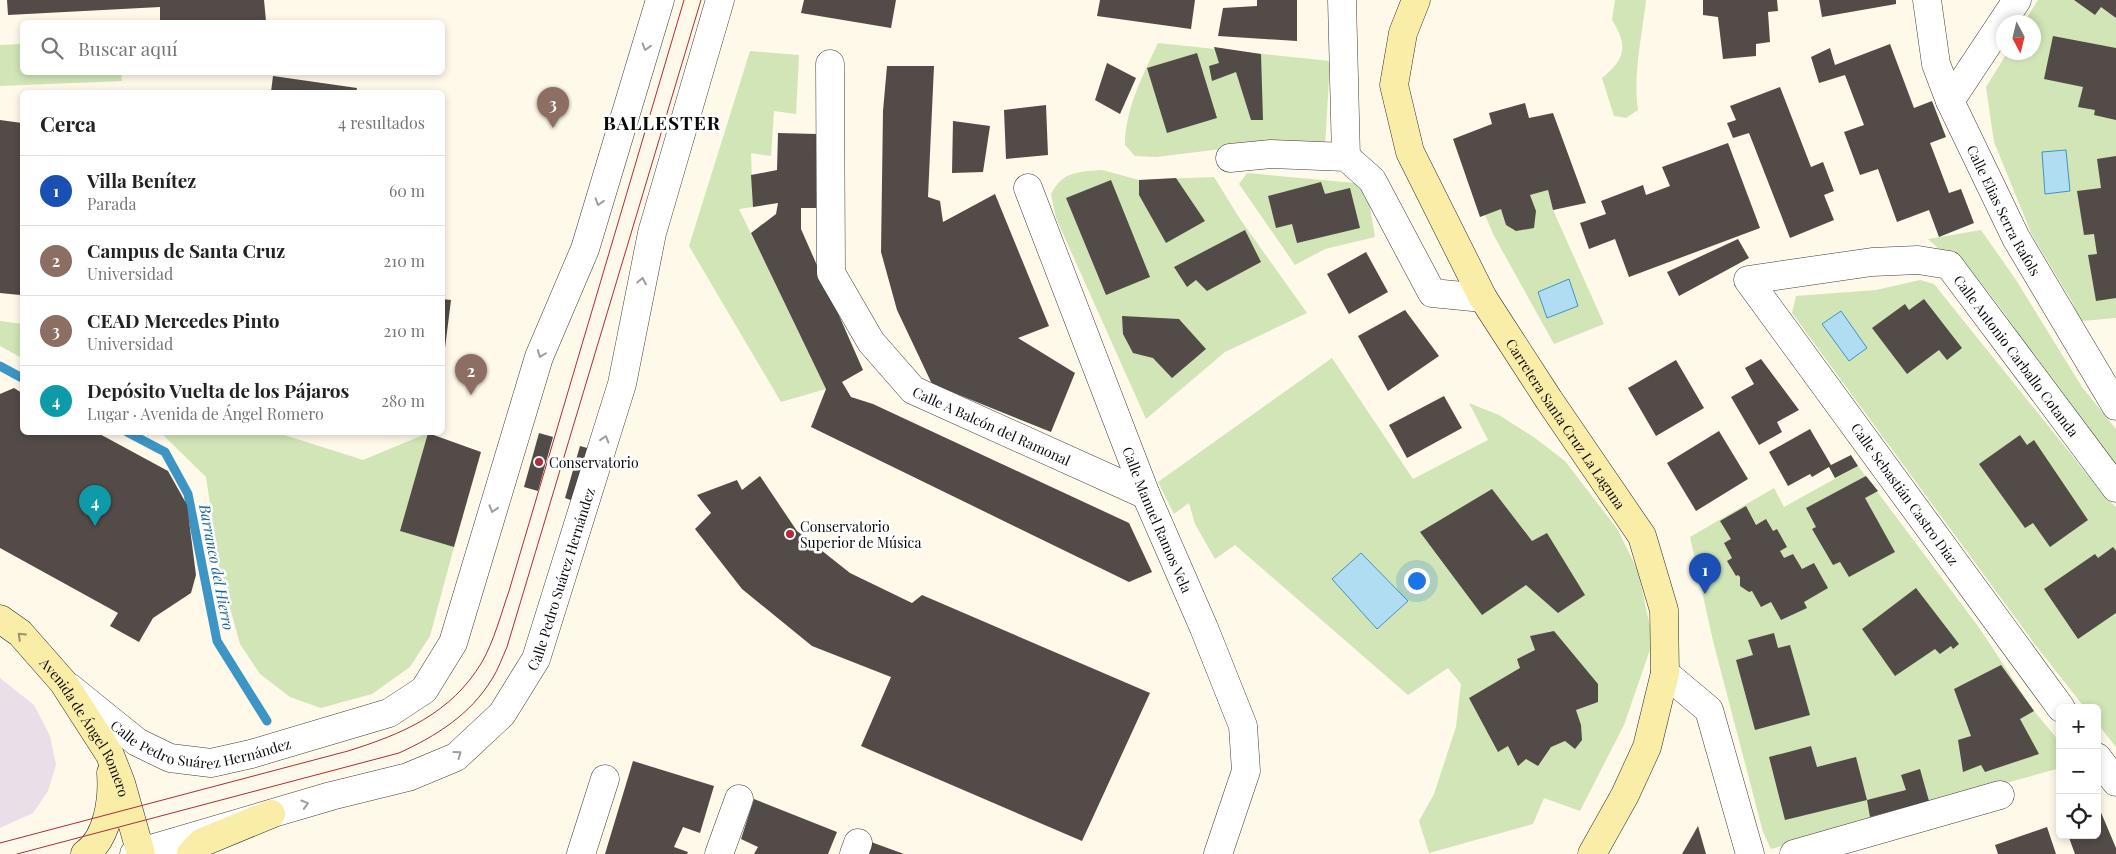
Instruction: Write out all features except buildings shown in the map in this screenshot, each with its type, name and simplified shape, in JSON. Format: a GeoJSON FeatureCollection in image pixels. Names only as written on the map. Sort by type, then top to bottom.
{"type":"FeatureCollection","features":[{"type":"Feature","properties":{"kind":"main road","name":"Carretera Santa Cruz La Laguna"},"geometry":{"type":"LineString","coordinates":[[1416,0],[1402,33],[1394,85],[1410,152],[1483,298],[1549,400],[1642,536],[1664,610],[1665,673],[1646,748],[1626,794],[1592,854]]}},
{"type":"Feature","properties":{"kind":"main road","name":"Avenida de Ángel Romero"},"geometry":{"type":"LineString","coordinates":[[0,620],[20,633],[63,682],[110,755],[121,783],[138,853]]}},
{"type":"Feature","properties":{"kind":"main road"},"geometry":{"type":"LineString","coordinates":[[85,854],[92,849],[103,832],[110,802],[112,781],[110,755]]}},
{"type":"Feature","properties":{"kind":"main road"},"geometry":{"type":"LineString","coordinates":[[191,854],[201,843],[271,814]]}},
{"type":"Feature","properties":{"kind":"street","name":"Calle Pedro Suárez Hernández"},"geometry":{"type":"LineString","coordinates":[[63,682],[136,742],[170,758],[211,763],[251,754],[389,713],[424,690],[453,644],[540,357],[585,249],[660,0]]}},
{"type":"Feature","properties":{"kind":"street","name":"Calle Pedro Suárez Hernández"},"geometry":{"type":"LineString","coordinates":[[138,853],[331,796],[408,777],[456,756],[502,714],[536,659],[622,384],[652,233],[720,0]]}},
{"type":"Feature","properties":{"kind":"street"},"geometry":{"type":"LineString","coordinates":[[1342,0],[1346,157]]}},
{"type":"Feature","properties":{"kind":"street","name":"Calle Elias Serra Rafols"},"geometry":{"type":"LineString","coordinates":[[1927,0],[1936,64],[1950,101],[2016,238],[2116,406]]}},
{"type":"Feature","properties":{"kind":"street"},"geometry":{"type":"LineString","coordinates":[[1950,101],[2017,0]]}},
{"type":"Feature","properties":{"kind":"street","name":"Calle A Balcón del Ramonal"},"geometry":{"type":"LineString","coordinates":[[830,64],[831,273],[871,342],[913,390],[1146,494]]}},
{"type":"Feature","properties":{"kind":"street"},"geometry":{"type":"LineString","coordinates":[[1230,158],[1271,154],[1346,157],[1372,180],[1432,293],[1483,298]]}},
{"type":"Feature","properties":{"kind":"street","name":"Calle Manuel Ramos Vela"},"geometry":{"type":"LineString","coordinates":[[1028,188],[1146,494],[1204,628],[1243,726],[1246,771],[1218,854]]}},
{"type":"Feature","properties":{"kind":"street","name":"Calle Antonio Carballo Cotanda"},"geometry":{"type":"LineString","coordinates":[[1748,280],[1872,262],[1918,260],[1949,265],[2116,488]]}},
{"type":"Feature","properties":{"kind":"street","name":"Calle Sebastián Castro Díaz"},"geometry":{"type":"LineString","coordinates":[[1748,280],[2059,704]]}},
{"type":"Feature","properties":{"kind":"street"},"geometry":{"type":"LineString","coordinates":[[1665,673],[1709,710],[1750,854]]}},
{"type":"Feature","properties":{"kind":"street"},"geometry":{"type":"LineString","coordinates":[[2101,762],[2116,782]]}},
{"type":"Feature","properties":{"kind":"street"},"geometry":{"type":"LineString","coordinates":[[581,854],[605,779]]}},
{"type":"Feature","properties":{"kind":"street"},"geometry":{"type":"LineString","coordinates":[[1794,854],[2000,795]]}},
{"type":"Feature","properties":{"kind":"street"},"geometry":{"type":"LineString","coordinates":[[719,854],[738,799]]}},
{"type":"Feature","properties":{"kind":"shaded area"},"geometry":{"type":"Polygon","coordinates":[[[0,678],[34,705],[50,736],[56,765],[48,791],[33,813],[0,828],[0,678]]]}},
{"type":"Feature","properties":{"kind":"green space"},"geometry":{"type":"Polygon","coordinates":[[[1615,0],[1646,0],[1637,69],[1638,110],[1626,118],[1614,116],[1602,78],[1616,64],[1622,51],[1621,37],[1612,20],[1615,0]]]}},
{"type":"Feature","properties":{"kind":"green space"},"geometry":{"type":"Polygon","coordinates":[[[2038,0],[2116,0],[2116,318],[2081,321],[2071,300],[2032,235],[1994,142],[1986,87],[2003,60],[2041,60],[2041,15],[2028,15],[2038,0]]]}},
{"type":"Feature","properties":{"kind":"green space"},"geometry":{"type":"Polygon","coordinates":[[[1158,43],[1330,61],[1325,146],[1221,149],[1157,157],[1135,156],[1125,145],[1128,118],[1136,92],[1158,43]]]}},
{"type":"Feature","properties":{"kind":"green space"},"geometry":{"type":"Polygon","coordinates":[[[20,44],[20,75],[121,75],[122,81],[0,86],[0,45],[20,44]]]}},
{"type":"Feature","properties":{"kind":"green space"},"geometry":{"type":"Polygon","coordinates":[[[750,51],[799,55],[796,114],[774,111],[771,156],[751,153],[753,207],[739,209],[826,389],[781,402],[689,246],[750,51]]]}},
{"type":"Feature","properties":{"kind":"green space"},"geometry":{"type":"Polygon","coordinates":[[[1102,170],[1139,180],[1214,177],[1240,219],[1307,313],[1225,352],[1146,419],[1056,218],[1051,194],[1061,181],[1072,174],[1102,170]]]}},
{"type":"Feature","properties":{"kind":"green space"},"geometry":{"type":"Polygon","coordinates":[[[1247,173],[1366,184],[1375,237],[1325,249],[1295,265],[1239,184],[1247,173]]]}},
{"type":"Feature","properties":{"kind":"green space"},"geometry":{"type":"Polygon","coordinates":[[[1548,190],[1553,210],[1604,324],[1554,344],[1493,234],[1485,215],[1530,195],[1548,190]]]}},
{"type":"Feature","properties":{"kind":"green space"},"geometry":{"type":"Polygon","coordinates":[[[1981,230],[2016,280],[2082,387],[2116,429],[2116,470],[2110,465],[2002,310],[1963,260],[1940,250],[1928,239],[1981,230]]]}},
{"type":"Feature","properties":{"kind":"green space"},"geometry":{"type":"Polygon","coordinates":[[[1920,280],[1934,284],[2107,499],[2116,507],[2116,747],[2101,728],[2101,704],[2082,704],[2037,647],[1792,313],[1796,296],[1876,290],[1920,280]]]}},
{"type":"Feature","properties":{"kind":"green space"},"geometry":{"type":"Polygon","coordinates":[[[0,321],[20,324],[20,357],[0,346],[0,321]]]}},
{"type":"Feature","properties":{"kind":"green space"},"geometry":{"type":"Polygon","coordinates":[[[1332,358],[1413,479],[1488,440],[1469,403],[1499,415],[1535,438],[1565,461],[1618,530],[1638,571],[1653,641],[1624,725],[1580,811],[1544,798],[1533,824],[1429,853],[1419,821],[1434,794],[1456,727],[1461,684],[1448,668],[1408,695],[1235,545],[1215,559],[1195,524],[1189,503],[1174,514],[1158,482],[1332,358]]]}},
{"type":"Feature","properties":{"kind":"green space"},"geometry":{"type":"Polygon","coordinates":[[[163,435],[284,435],[363,460],[423,435],[427,435],[400,531],[454,547],[430,636],[410,667],[372,694],[321,708],[290,697],[260,674],[240,644],[220,571],[206,477],[163,435]]]}},
{"type":"Feature","properties":{"kind":"green space"},"geometry":{"type":"Polygon","coordinates":[[[1858,466],[1980,629],[2034,711],[2056,737],[2056,769],[1771,849],[1763,832],[1713,641],[1690,537],[1774,488],[1784,507],[1858,466]]]}},
{"type":"Feature","properties":{"kind":"water"},"geometry":{"type":"Polygon","coordinates":[[[2066,150],[2070,191],[2045,194],[2042,152],[2066,150]]]}},
{"type":"Feature","properties":{"kind":"water"},"geometry":{"type":"Polygon","coordinates":[[[1569,279],[1578,306],[1547,318],[1538,292],[1569,279]]]}},
{"type":"Feature","properties":{"kind":"water"},"geometry":{"type":"Polygon","coordinates":[[[1841,311],[1867,348],[1849,361],[1822,324],[1841,311]]]}},
{"type":"Feature","properties":{"kind":"water"},"geometry":{"type":"Polygon","coordinates":[[[1361,553],[1408,601],[1377,629],[1332,579],[1361,553]]]}},
{"type":"Feature","properties":{"kind":"waterway","name":"Barranco del Hierro"},"geometry":{"type":"LineString","coordinates":[[0,366],[20,377]]}},
{"type":"Feature","properties":{"kind":"waterway","name":"Barranco del Hierro"},"geometry":{"type":"LineString","coordinates":[[133,435],[165,452],[188,494],[217,641],[267,721]]}},
{"type":"Feature","properties":{"kind":"tram line"},"geometry":{"type":"LineString","coordinates":[[0,843],[348,751],[387,737],[424,720],[440,709],[470,680],[490,645],[509,591],[684,0]]}},
{"type":"Feature","properties":{"kind":"tram line"},"geometry":{"type":"LineString","coordinates":[[17,854],[399,753],[439,732],[463,714],[483,692],[496,672],[507,647],[701,0]]}},
{"type":"Feature","properties":{"kind":"place","name":"CEAD Mercedes Pinto"},"geometry":{"type":"Point","coordinates":[553,128]}},
{"type":"Feature","properties":{"kind":"place","name":"Campus de Santa Cruz"},"geometry":{"type":"Point","coordinates":[471,395]}},
{"type":"Feature","properties":{"kind":"place","name":"Conservatorio"},"geometry":{"type":"Point","coordinates":[539,462]}},
{"type":"Feature","properties":{"kind":"place","name":"Depósito Vuelta de los Pájaros"},"geometry":{"type":"Point","coordinates":[95,526]}},
{"type":"Feature","properties":{"kind":"place","name":"Conservatorio Superior de Música"},"geometry":{"type":"Point","coordinates":[790,534]}},
{"type":"Feature","properties":{"kind":"place","name":"Villa Benítez"},"geometry":{"type":"Point","coordinates":[1705,594]}},
{"type":"Feature","properties":{"kind":"district","name":"BALLESTER"},"geometry":{"type":"Point","coordinates":[662,122]}}]}
